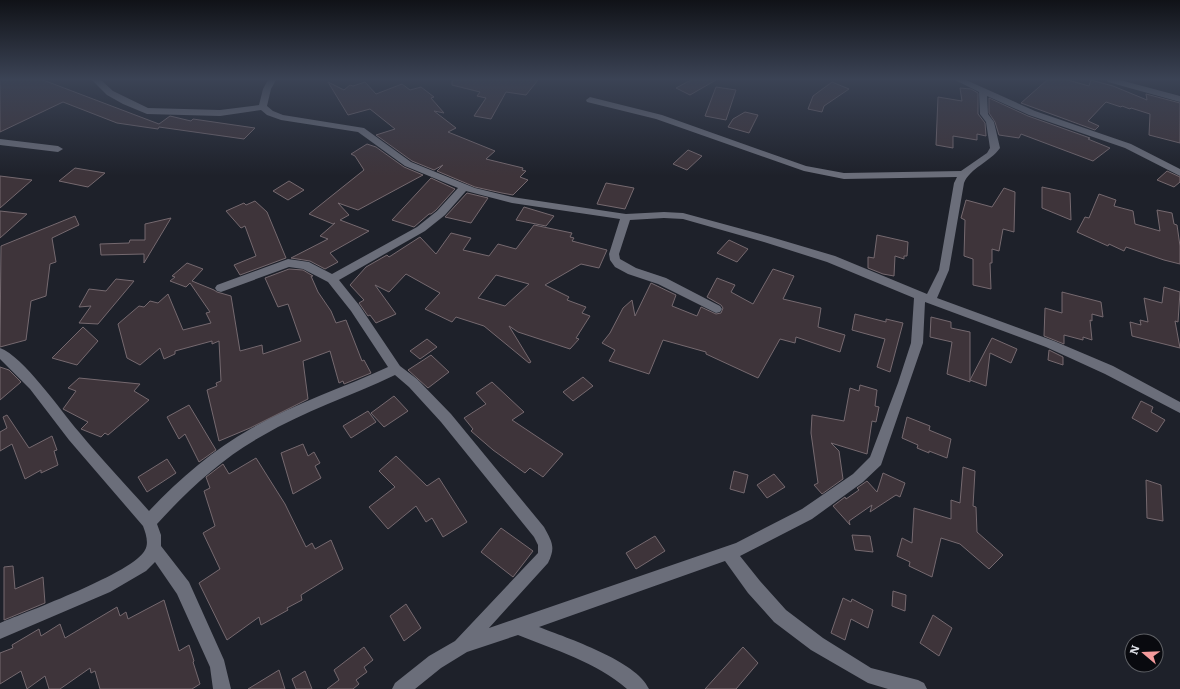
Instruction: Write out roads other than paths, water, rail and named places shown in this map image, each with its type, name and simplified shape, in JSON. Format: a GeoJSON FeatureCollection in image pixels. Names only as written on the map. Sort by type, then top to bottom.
{"type":"FeatureCollection","features":[{"type":"Feature","properties":{"kind":"street"},"geometry":{"type":"LineString","coordinates":[[199,112],[226,112]]}},
{"type":"Feature","properties":{"kind":"street"},"geometry":{"type":"LineString","coordinates":[[269,112],[281,117],[361,130],[408,164],[432,175],[465,187],[512,200],[626,217],[664,215],[682,216],[820,255],[925,298],[1050,344],[1109,370],[1180,408]]}},
{"type":"Feature","properties":{"kind":"street"},"geometry":{"type":"LineString","coordinates":[[639,112],[659,117],[804,168],[828,174],[844,176],[963,174]]}},
{"type":"Feature","properties":{"kind":"street"},"geometry":{"type":"LineString","coordinates":[[401,689],[435,662],[461,647],[739,549],[807,514],[858,478],[876,461],[917,343],[925,298],[944,270],[959,183],[963,174],[990,155],[995,148],[990,122],[984,112]]}},
{"type":"Feature","properties":{"kind":"street"},"geometry":{"type":"LineString","coordinates":[[1030,112],[1128,146],[1180,173]]}},
{"type":"Feature","properties":{"kind":"street"},"geometry":{"type":"LineString","coordinates":[[0,142],[58,149]]}},
{"type":"Feature","properties":{"kind":"street"},"geometry":{"type":"LineString","coordinates":[[332,280],[421,229],[440,213],[465,187]]}},
{"type":"Feature","properties":{"kind":"street"},"geometry":{"type":"LineString","coordinates":[[626,217],[614,254],[615,260],[632,271],[662,281],[716,309]]}},
{"type":"Feature","properties":{"kind":"street"},"geometry":{"type":"LineString","coordinates":[[221,288],[288,262],[305,265],[332,280],[355,308],[396,369],[446,418],[539,532],[546,546],[546,551],[543,558],[461,647]]}},
{"type":"Feature","properties":{"kind":"street"},"geometry":{"type":"LineString","coordinates":[[0,353],[14,364],[34,385],[74,436],[149,522],[155,536],[154,548],[149,558],[136,570],[89,594],[0,631]]}},
{"type":"Feature","properties":{"kind":"street"},"geometry":{"type":"LineString","coordinates":[[149,522],[186,486],[240,443],[272,424],[396,369]]}},
{"type":"Feature","properties":{"kind":"street"},"geometry":{"type":"LineString","coordinates":[[154,548],[183,588],[218,666],[222,689]]}},
{"type":"Feature","properties":{"kind":"street"},"geometry":{"type":"LineString","coordinates":[[728,553],[754,587],[780,616],[817,644],[868,675],[918,689]]}},
{"type":"Feature","properties":{"kind":"street"},"geometry":{"type":"LineString","coordinates":[[519,627],[602,661],[624,675],[640,689]]}}]}
